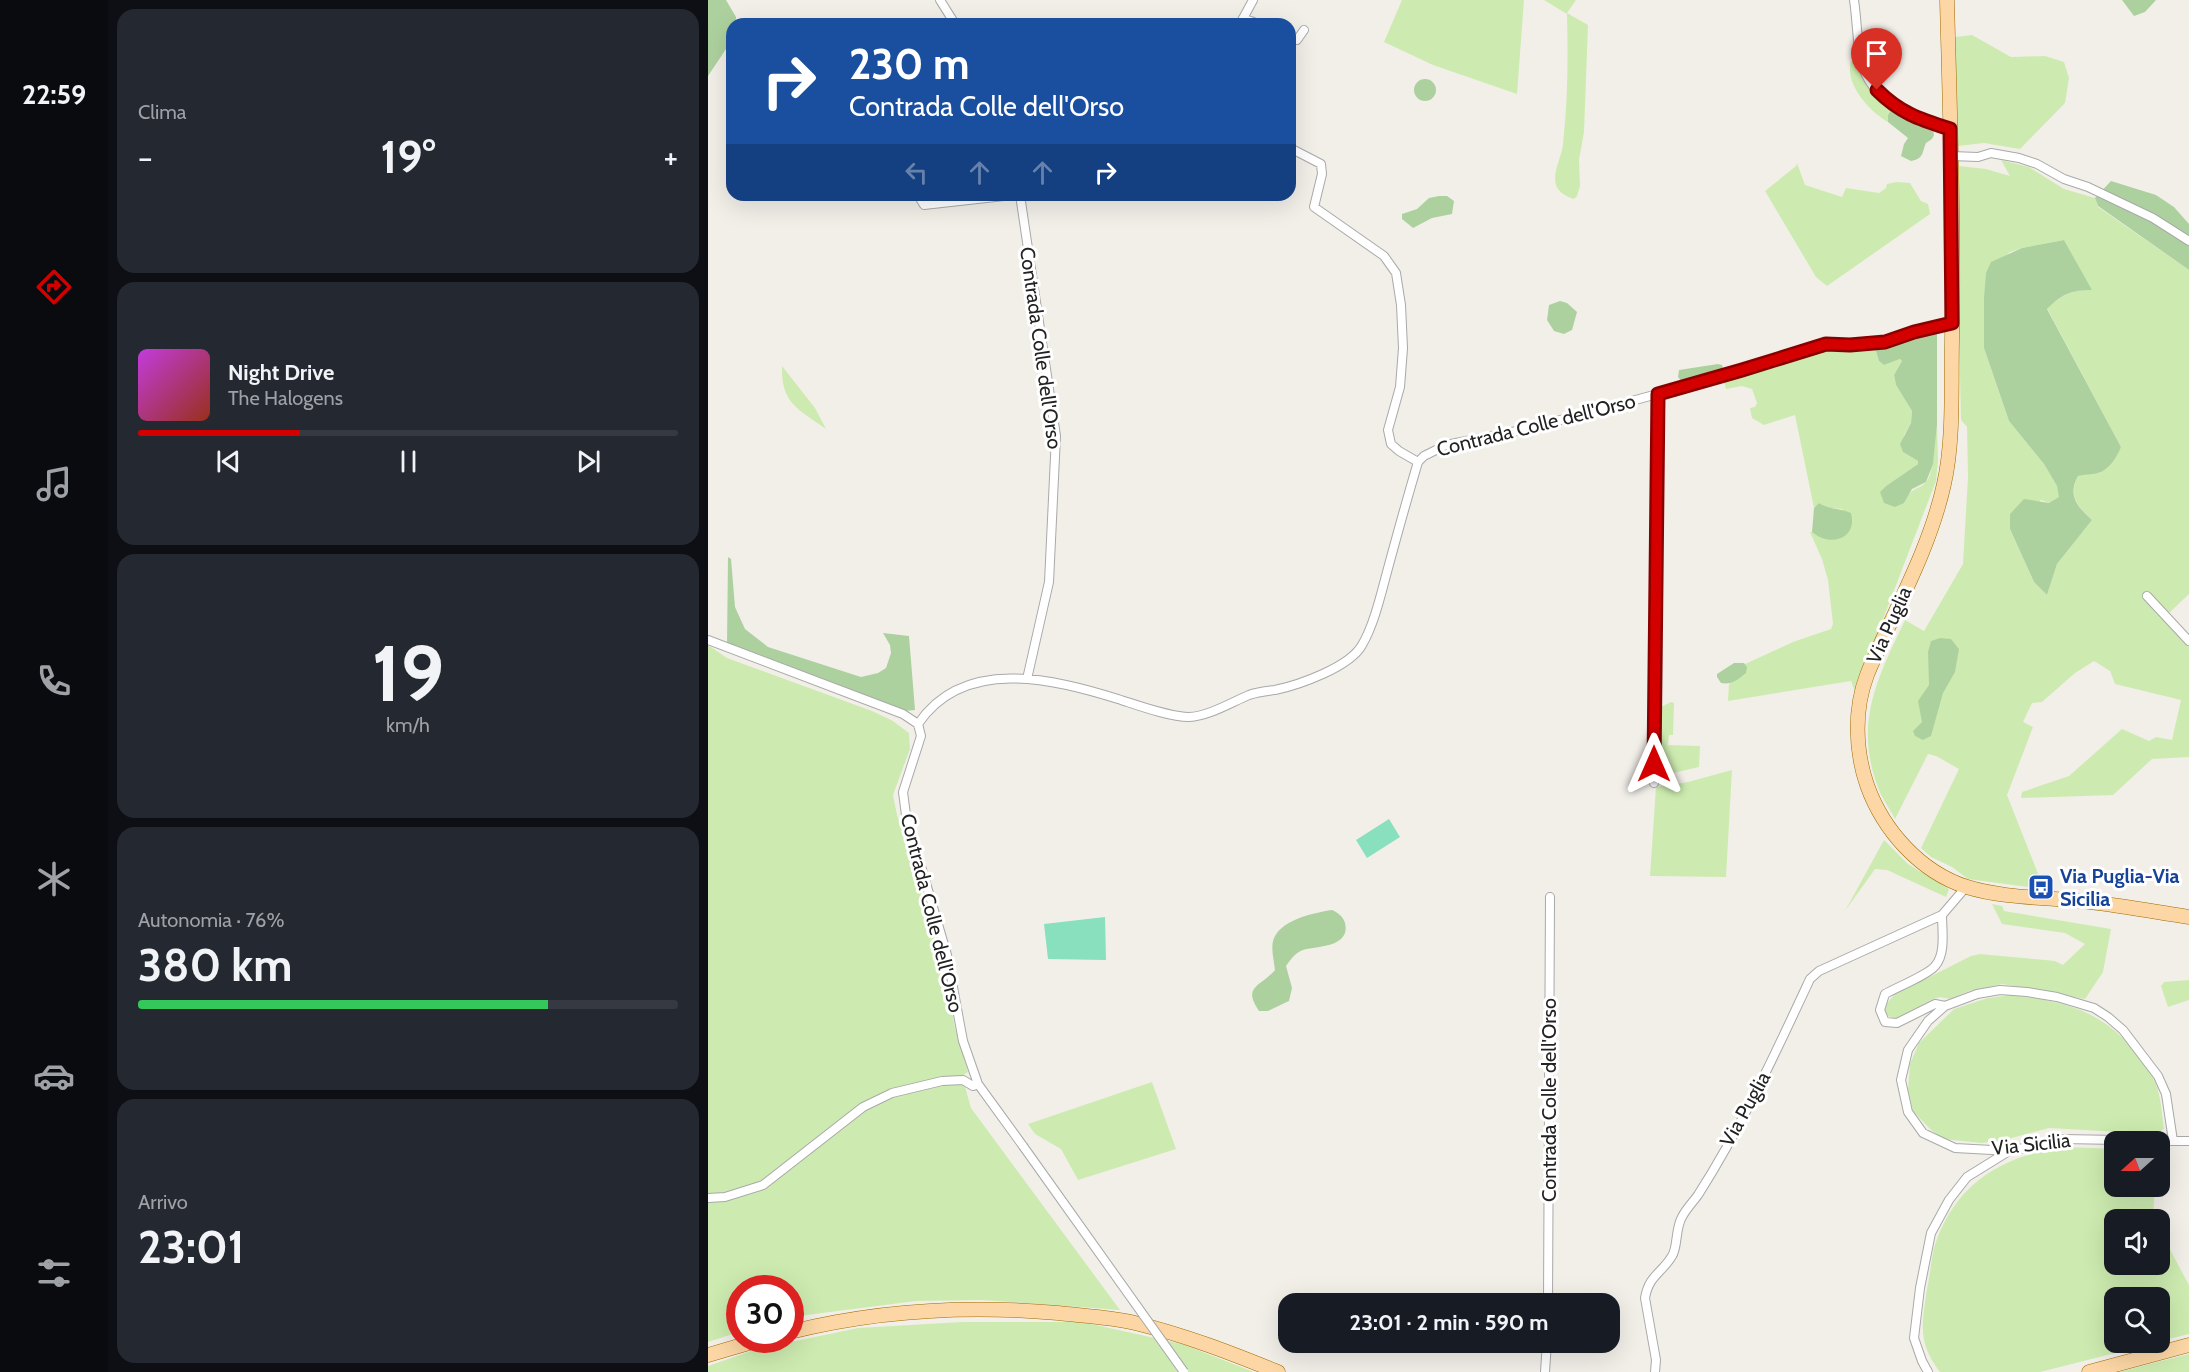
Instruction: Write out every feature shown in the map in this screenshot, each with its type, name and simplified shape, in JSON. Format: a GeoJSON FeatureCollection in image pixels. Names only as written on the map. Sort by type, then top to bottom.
{"type":"FeatureCollection","features":[{"type":"Feature","properties":{"kind":"main road","name":"Via Puglia"},"geometry":{"type":"LineString","coordinates":[[1947,0],[1952,323],[1950,423],[1945,482],[1929,535],[1866,675],[1858,718],[1858,743],[1863,772],[1872,798],[1896,837],[1917,858],[1948,879],[1966,887],[2052,900],[2088,901],[2189,917]]}},
{"type":"Feature","properties":{"kind":"main road","name":"Via Puglia"},"geometry":{"type":"LineString","coordinates":[[2052,900],[2087,910],[2189,925]]}},
{"type":"Feature","properties":{"kind":"main road"},"geometry":{"type":"LineString","coordinates":[[804,1329],[917,1310],[972,1308],[1098,1317],[1134,1323],[1211,1345],[1278,1372]]}},
{"type":"Feature","properties":{"kind":"main road"},"geometry":{"type":"LineString","coordinates":[[2089,1372],[2189,1345]]}},
{"type":"Feature","properties":{"kind":"main road"},"geometry":{"type":"LineString","coordinates":[[708,1355],[726,1350]]}},
{"type":"Feature","properties":{"kind":"street"},"geometry":{"type":"LineString","coordinates":[[940,0],[951,18]]}},
{"type":"Feature","properties":{"kind":"street"},"geometry":{"type":"LineString","coordinates":[[1243,18],[1253,0]]}},
{"type":"Feature","properties":{"kind":"street"},"geometry":{"type":"LineString","coordinates":[[1854,0],[1859,48],[1867,77],[1890,102],[1903,111],[1917,119],[1950,129]]}},
{"type":"Feature","properties":{"kind":"street"},"geometry":{"type":"LineString","coordinates":[[1296,39],[1298,40],[1304,30]]}},
{"type":"Feature","properties":{"kind":"street","name":"Contrada Colle dell'Orso"},"geometry":{"type":"LineString","coordinates":[[1296,151],[1321,164],[1322,174],[1314,207],[1338,226],[1384,256],[1396,273],[1401,305],[1403,348],[1400,387],[1388,430],[1391,444],[1418,462]]}},
{"type":"Feature","properties":{"kind":"street"},"geometry":{"type":"LineString","coordinates":[[1951,156],[1977,157],[1991,153],[2037,164],[2064,179],[2088,187],[2142,213],[2189,241]]}},
{"type":"Feature","properties":{"kind":"street"},"geometry":{"type":"LineString","coordinates":[[922,201],[924,205],[960,201]]}},
{"type":"Feature","properties":{"kind":"street","name":"Contrada Colle dell'Orso"},"geometry":{"type":"LineString","coordinates":[[1021,201],[1056,436],[1049,582],[1027,679]]}},
{"type":"Feature","properties":{"kind":"street","name":"Contrada Colle dell'Orso"},"geometry":{"type":"LineString","coordinates":[[1184,1372],[978,1084],[963,1041],[947,955],[906,815],[903,792],[921,736],[918,723],[928,708],[947,695],[972,683],[998,679],[1027,679],[1078,687],[1155,711],[1189,717],[1214,710],[1252,694],[1299,685],[1341,664],[1362,646],[1379,600],[1418,462],[1424,456],[1446,445],[1517,431],[1658,394],[1826,344],[1850,345],[1885,342],[1952,323]]}},
{"type":"Feature","properties":{"kind":"street","name":"Contrada Colle dell'Orso"},"geometry":{"type":"LineString","coordinates":[[1654,783],[1658,394]]}},
{"type":"Feature","properties":{"kind":"street"},"geometry":{"type":"LineString","coordinates":[[2147,596],[2189,641]]}},
{"type":"Feature","properties":{"kind":"street"},"geometry":{"type":"LineString","coordinates":[[708,640],[903,714],[918,723]]}},
{"type":"Feature","properties":{"kind":"street","name":"Via Puglia"},"geometry":{"type":"LineString","coordinates":[[1655,1372],[1656,1360],[1645,1298],[1647,1287],[1673,1255],[1676,1232],[1681,1217],[1698,1195],[1762,1081],[1810,979],[1819,971],[1942,915],[1966,887]]}},
{"type":"Feature","properties":{"kind":"street","name":"Contrada Colle dell'Orso"},"geometry":{"type":"LineString","coordinates":[[1548,1293],[1550,897]]}},
{"type":"Feature","properties":{"kind":"street"},"geometry":{"type":"LineString","coordinates":[[1942,915],[1942,945],[1935,967],[1885,994],[1880,1010],[1885,1022],[1897,1023],[1935,1004],[1945,1006]]}},
{"type":"Feature","properties":{"kind":"street","name":"Via Sicilia"},"geometry":{"type":"LineString","coordinates":[[2174,1141],[2166,1094],[2158,1076],[2122,1030],[2094,1008],[2058,997],[2026,992],[2000,990],[1977,994],[1945,1006],[1928,1022],[1908,1050],[1901,1080],[1908,1112],[1923,1133],[1955,1148],[2010,1151],[2063,1139],[2174,1141],[2189,1141]]}},
{"type":"Feature","properties":{"kind":"street"},"geometry":{"type":"LineString","coordinates":[[708,1197],[725,1197],[763,1185],[863,1107],[892,1093],[942,1081],[963,1080],[973,1086],[978,1084]]}},
{"type":"Feature","properties":{"kind":"street"},"geometry":{"type":"LineString","coordinates":[[1928,1372],[1914,1338],[1920,1288],[1931,1233],[1949,1200],[1966,1177],[2010,1151]]}},
{"type":"Feature","properties":{"kind":"street"},"geometry":{"type":"LineString","coordinates":[[1545,1372],[1546,1353]]}},
{"type":"Feature","properties":{"kind":"green space"},"geometry":{"type":"Polygon","coordinates":[[[708,0],[726,0],[736,18],[726,18],[726,49],[708,76],[708,0]]]}},
{"type":"Feature","properties":{"kind":"green space"},"geometry":{"type":"Polygon","coordinates":[[[1402,0],[1524,0],[1517,94],[1433,65],[1384,42],[1402,0]]]}},
{"type":"Feature","properties":{"kind":"green space"},"geometry":{"type":"Polygon","coordinates":[[[1544,0],[1576,0],[1567,13],[1588,25],[1584,132],[1579,160],[1580,186],[1574,199],[1566,196],[1557,188],[1555,180],[1562,149],[1566,112],[1567,14],[1544,0]]]}},
{"type":"Feature","properties":{"kind":"green space"},"geometry":{"type":"Polygon","coordinates":[[[2122,0],[2156,0],[2145,12],[2134,16],[2122,0]]]}},
{"type":"Feature","properties":{"kind":"green space"},"geometry":{"type":"Polygon","coordinates":[[[1972,35],[2011,57],[2045,56],[2064,62],[2069,78],[2065,103],[2020,149],[1984,143],[1958,146],[1955,37],[1972,35]]]}},
{"type":"Feature","properties":{"kind":"green space"},"geometry":{"type":"Polygon","coordinates":[[[1851,61],[1856,61],[1870,88],[1892,109],[1888,115],[1888,122],[1867,104],[1855,88],[1851,79],[1851,61]]]}},
{"type":"Feature","properties":{"kind":"green space"},"geometry":{"type":"Polygon","coordinates":[[[1425,79],[1433,82],[1436,90],[1433,98],[1425,101],[1417,98],[1414,90],[1417,82],[1425,79]]]}},
{"type":"Feature","properties":{"kind":"green space"},"geometry":{"type":"Polygon","coordinates":[[[1892,109],[1933,130],[1932,139],[1926,143],[1918,159],[1911,161],[1901,156],[1908,138],[1888,122],[1888,115],[1892,109]]]}},
{"type":"Feature","properties":{"kind":"green space"},"geometry":{"type":"Polygon","coordinates":[[[2001,160],[2029,167],[2064,189],[2095,198],[2098,207],[2189,270],[2189,594],[2167,615],[2189,638],[2189,757],[2152,759],[2113,795],[2021,798],[2022,792],[2069,776],[2122,729],[2149,741],[2156,737],[2172,740],[2181,700],[2115,684],[2110,671],[2094,661],[2075,673],[2042,702],[2032,703],[2023,722],[2033,727],[2007,795],[2044,889],[1968,879],[1952,867],[1931,857],[1921,848],[1959,769],[1928,754],[1895,819],[1879,790],[1868,744],[1868,723],[1872,702],[1885,662],[1905,620],[1924,631],[1963,564],[1968,477],[1967,427],[1961,420],[1958,288],[1959,166],[1986,169],[2010,176],[2001,160]],[[2064,240],[2010,252],[1986,273],[1984,348],[2009,421],[2044,464],[2057,486],[2060,497],[2049,503],[2041,500],[2010,529],[2034,582],[2047,595],[2057,564],[2092,520],[2082,510],[2074,495],[2078,476],[2099,473],[2121,447],[2047,308],[2068,294],[2091,289],[2064,240]]]}},
{"type":"Feature","properties":{"kind":"green space"},"geometry":{"type":"Polygon","coordinates":[[[1797,163],[1805,185],[1842,197],[1846,188],[1879,193],[1886,188],[1887,184],[1910,183],[1921,201],[1928,204],[1930,214],[1827,286],[1816,277],[1765,191],[1797,163]]]}},
{"type":"Feature","properties":{"kind":"green space"},"geometry":{"type":"Polygon","coordinates":[[[2111,181],[2156,195],[2174,207],[2189,224],[2189,270],[2098,206],[2095,198],[2111,181]]]}},
{"type":"Feature","properties":{"kind":"green space"},"geometry":{"type":"Polygon","coordinates":[[[1447,196],[1454,201],[1452,214],[1432,218],[1413,228],[1402,219],[1402,214],[1417,209],[1429,198],[1447,196]]]}},
{"type":"Feature","properties":{"kind":"green space"},"geometry":{"type":"Polygon","coordinates":[[[2064,240],[2092,290],[2067,294],[2047,309],[2121,447],[2115,459],[2106,469],[2098,473],[2078,476],[2074,495],[2079,506],[2092,520],[2057,564],[2047,595],[2034,582],[2010,529],[2010,514],[2024,499],[2049,503],[2059,497],[2057,486],[2044,464],[2009,421],[1984,348],[1984,298],[1986,273],[1991,262],[2022,248],[2064,240]]]}},
{"type":"Feature","properties":{"kind":"green space"},"geometry":{"type":"Polygon","coordinates":[[[1560,301],[1567,303],[1577,312],[1572,330],[1564,334],[1554,331],[1547,320],[1549,305],[1560,301]]]}},
{"type":"Feature","properties":{"kind":"green space"},"geometry":{"type":"Polygon","coordinates":[[[1937,331],[1937,425],[1933,464],[1926,482],[1912,489],[1904,503],[1895,507],[1884,503],[1880,492],[1918,464],[1918,461],[1903,452],[1900,444],[1911,423],[1912,411],[1896,385],[1894,375],[1902,361],[1900,359],[1884,365],[1879,361],[1876,351],[1879,346],[1900,343],[1937,331]]]}},
{"type":"Feature","properties":{"kind":"green space"},"geometry":{"type":"Polygon","coordinates":[[[1879,346],[1876,351],[1879,361],[1884,365],[1900,359],[1902,361],[1894,375],[1896,385],[1912,411],[1911,423],[1904,435],[1903,452],[1918,461],[1918,464],[1881,492],[1904,503],[1910,493],[1927,481],[1933,462],[1937,425],[1938,461],[1936,481],[1855,692],[1851,681],[1728,701],[1729,684],[1746,673],[1745,664],[1793,642],[1831,629],[1833,624],[1828,580],[1810,532],[1817,536],[1843,509],[1826,508],[1819,503],[1814,508],[1795,415],[1764,425],[1752,418],[1750,408],[1755,407],[1757,403],[1752,389],[1742,386],[1726,389],[1724,381],[1799,356],[1826,350],[1879,346]]]}},
{"type":"Feature","properties":{"kind":"green space"},"geometry":{"type":"Polygon","coordinates":[[[1722,365],[1724,372],[1682,382],[1678,377],[1679,370],[1722,365]]]}},
{"type":"Feature","properties":{"kind":"green space"},"geometry":{"type":"Polygon","coordinates":[[[782,366],[815,408],[826,429],[800,410],[788,397],[782,379],[782,366]]]}},
{"type":"Feature","properties":{"kind":"green space"},"geometry":{"type":"Polygon","coordinates":[[[1819,503],[1851,513],[1852,522],[1846,535],[1834,540],[1819,537],[1812,532],[1814,508],[1819,503]]]}},
{"type":"Feature","properties":{"kind":"green space"},"geometry":{"type":"Polygon","coordinates":[[[728,557],[731,559],[735,607],[745,629],[768,647],[861,677],[878,673],[886,668],[891,653],[890,645],[883,633],[909,636],[915,710],[905,711],[727,644],[728,557]]]}},
{"type":"Feature","properties":{"kind":"green space"},"geometry":{"type":"Polygon","coordinates":[[[1940,638],[1951,639],[1959,649],[1955,672],[1943,693],[1931,736],[1923,740],[1915,736],[1913,731],[1922,722],[1918,701],[1929,685],[1928,652],[1931,641],[1940,638]]]}},
{"type":"Feature","properties":{"kind":"green space"},"geometry":{"type":"Polygon","coordinates":[[[708,645],[727,658],[872,711],[893,721],[909,733],[910,749],[893,795],[897,815],[943,965],[955,1028],[968,1072],[962,1076],[971,1108],[1120,1310],[982,1300],[916,1301],[804,1315],[804,1275],[726,1275],[726,1336],[708,1342],[708,645]]]}},
{"type":"Feature","properties":{"kind":"green space"},"geometry":{"type":"Polygon","coordinates":[[[1734,663],[1744,663],[1747,667],[1746,673],[1731,683],[1721,683],[1717,674],[1734,663]]]}},
{"type":"Feature","properties":{"kind":"green space"},"geometry":{"type":"Polygon","coordinates":[[[1671,702],[1674,703],[1673,735],[1669,735],[1668,745],[1700,746],[1699,767],[1669,774],[1656,769],[1656,713],[1659,708],[1671,702]]]}},
{"type":"Feature","properties":{"kind":"green space"},"geometry":{"type":"Polygon","coordinates":[[[1732,770],[1726,877],[1650,876],[1656,787],[1688,782],[1732,770]]]}},
{"type":"Feature","properties":{"kind":"green space"},"geometry":{"type":"Polygon","coordinates":[[[1389,819],[1400,837],[1367,858],[1356,840],[1389,819]]]}},
{"type":"Feature","properties":{"kind":"green space"},"geometry":{"type":"Polygon","coordinates":[[[1884,840],[1908,864],[1949,889],[1946,897],[1887,870],[1875,869],[1845,911],[1884,840]]]}},
{"type":"Feature","properties":{"kind":"green space"},"geometry":{"type":"Polygon","coordinates":[[[1992,904],[2002,906],[2004,911],[2111,929],[2103,972],[2085,999],[2002,984],[1969,991],[1950,999],[1940,997],[1900,1017],[1892,1019],[1886,1014],[1884,1007],[1894,995],[1971,956],[1980,954],[2055,961],[2063,965],[2085,944],[2065,933],[2002,924],[1992,904]]]}},
{"type":"Feature","properties":{"kind":"green space"},"geometry":{"type":"Polygon","coordinates":[[[1332,910],[1340,915],[1345,923],[1343,937],[1331,944],[1303,950],[1295,955],[1286,966],[1292,988],[1289,1001],[1268,1011],[1259,1011],[1252,996],[1255,988],[1275,970],[1272,944],[1276,934],[1298,919],[1332,910]]]}},
{"type":"Feature","properties":{"kind":"green space"},"geometry":{"type":"Polygon","coordinates":[[[1105,917],[1106,960],[1048,959],[1044,924],[1105,917]]]}},
{"type":"Feature","properties":{"kind":"green space"},"geometry":{"type":"Polygon","coordinates":[[[2189,980],[2189,1000],[2168,1007],[2161,986],[2164,982],[2189,980]]]}},
{"type":"Feature","properties":{"kind":"green space"},"geometry":{"type":"Polygon","coordinates":[[[2011,995],[2046,1000],[2078,1009],[2107,1025],[2120,1035],[2140,1057],[2154,1079],[2164,1129],[2160,1131],[2104,1131],[2049,1128],[2004,1140],[1982,1143],[1943,1139],[1913,1111],[1908,1090],[1910,1064],[1919,1043],[1954,1009],[1988,998],[2011,995]]]}},
{"type":"Feature","properties":{"kind":"green space"},"geometry":{"type":"Polygon","coordinates":[[[1152,1082],[1176,1149],[1078,1180],[1061,1149],[1035,1134],[1028,1124],[1152,1082]]]}},
{"type":"Feature","properties":{"kind":"green space"},"geometry":{"type":"Polygon","coordinates":[[[2068,1147],[2104,1149],[2104,1197],[2154,1197],[2153,1209],[2104,1209],[2104,1275],[2170,1275],[2170,1250],[2189,1285],[2189,1334],[2170,1339],[2170,1287],[2104,1287],[2104,1353],[2115,1353],[2040,1372],[1940,1372],[1924,1342],[1923,1323],[1934,1248],[1943,1225],[1954,1206],[1968,1189],[1985,1176],[2003,1165],[2045,1151],[2068,1147]]]}},
{"type":"Feature","properties":{"kind":"green space"},"geometry":{"type":"Polygon","coordinates":[[[962,1322],[1082,1322],[1182,1344],[1254,1372],[708,1372],[708,1366],[745,1353],[804,1353],[804,1339],[858,1328],[962,1322]]]}},
{"type":"Feature","properties":{"kind":"green space"},"geometry":{"type":"Polygon","coordinates":[[[2189,1354],[2189,1372],[2119,1372],[2189,1354]]]}},
{"type":"Feature","properties":{"kind":"place","name":"Via Puglia-Via Sicilia"},"geometry":{"type":"Point","coordinates":[2041,887]}},
{"type":"Feature","properties":{"kind":"route"},"geometry":{"type":"LineString","coordinates":[[1654,764],[1658,394],[1826,344],[1850,345],[1885,342],[1952,323],[1950,129],[1917,119],[1890,102],[1877,90]]}}]}
